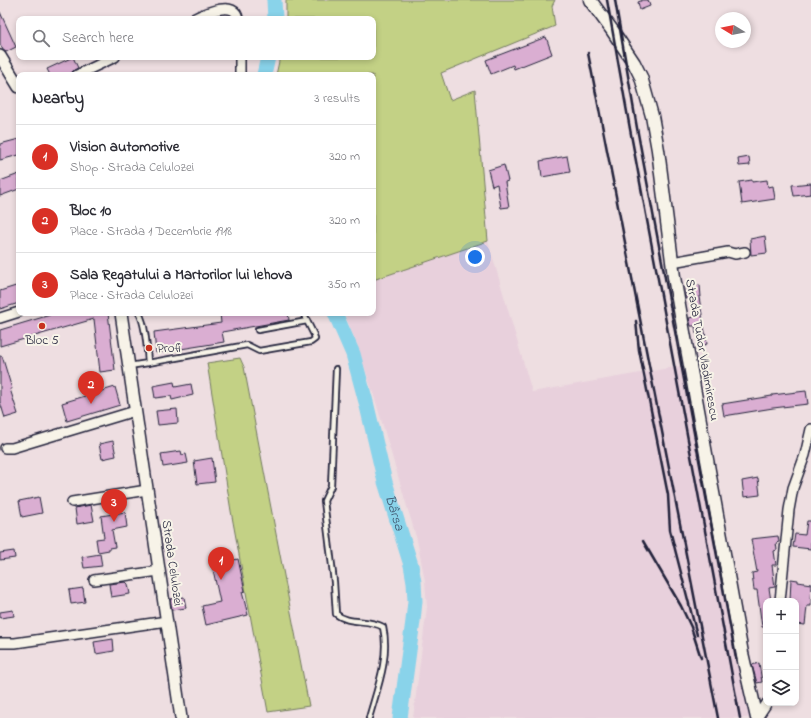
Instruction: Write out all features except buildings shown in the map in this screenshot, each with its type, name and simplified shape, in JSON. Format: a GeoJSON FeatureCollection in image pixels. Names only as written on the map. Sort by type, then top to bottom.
{"type":"FeatureCollection","features":[{"type":"Feature","properties":{"kind":"main road","name":"Strada Tudor Vladimirescu"},"geometry":{"type":"LineString","coordinates":[[590,0],[634,63],[641,77],[652,116],[658,150],[672,262],[733,607],[757,718]]}},
{"type":"Feature","properties":{"kind":"street"},"geometry":{"type":"LineString","coordinates":[[199,16],[221,6],[229,5],[234,8],[238,16]]}},
{"type":"Feature","properties":{"kind":"street"},"geometry":{"type":"LineString","coordinates":[[0,56],[16,82]]}},
{"type":"Feature","properties":{"kind":"street"},"geometry":{"type":"LineString","coordinates":[[84,72],[109,60]]}},
{"type":"Feature","properties":{"kind":"street"},"geometry":{"type":"LineString","coordinates":[[240,60],[240,72]]}},
{"type":"Feature","properties":{"kind":"street"},"geometry":{"type":"LineString","coordinates":[[672,262],[728,252],[735,254],[745,252]]}},
{"type":"Feature","properties":{"kind":"street"},"geometry":{"type":"LineString","coordinates":[[0,318],[16,313]]}},
{"type":"Feature","properties":{"kind":"street","name":"Strada Celulozei"},"geometry":{"type":"LineString","coordinates":[[121,316],[181,718]]}},
{"type":"Feature","properties":{"kind":"street"},"geometry":{"type":"LineString","coordinates":[[2,449],[12,448],[135,412]]}},
{"type":"Feature","properties":{"kind":"street"},"geometry":{"type":"LineString","coordinates":[[780,598],[787,525],[793,488],[805,455],[811,429]]}},
{"type":"Feature","properties":{"kind":"street"},"geometry":{"type":"LineString","coordinates":[[72,502],[147,490]]}},
{"type":"Feature","properties":{"kind":"street"},"geometry":{"type":"LineString","coordinates":[[94,580],[159,571]]}},
{"type":"Feature","properties":{"kind":"street"},"geometry":{"type":"LineString","coordinates":[[0,643],[15,643],[167,620]]}},
{"type":"Feature","properties":{"kind":"street","name":"Strada Tudor Vladimirescu"},"geometry":{"type":"LineString","coordinates":[[757,718],[765,706]]}},
{"type":"Feature","properties":{"kind":"lane"},"geometry":{"type":"LineString","coordinates":[[141,316],[148,363]]}},
{"type":"Feature","properties":{"kind":"lane"},"geometry":{"type":"LineString","coordinates":[[129,366],[248,345],[259,351],[311,342],[315,339],[314,335],[304,316]]}},
{"type":"Feature","properties":{"kind":"lane"},"geometry":{"type":"LineString","coordinates":[[258,330],[307,322]]}},
{"type":"Feature","properties":{"kind":"lane"},"geometry":{"type":"LineString","coordinates":[[336,369],[331,486],[324,501],[334,582],[336,614],[347,620],[376,623],[383,627],[385,637],[384,664],[369,718]]}},
{"type":"Feature","properties":{"kind":"shaded area"},"geometry":{"type":"Polygon","coordinates":[[[488,241],[532,392],[686,365],[751,718],[413,718],[427,607],[425,581],[417,540],[375,399],[356,342],[345,316],[376,316],[376,279],[488,241]]]}},
{"type":"Feature","properties":{"kind":"green space"},"geometry":{"type":"Polygon","coordinates":[[[286,0],[555,0],[552,6],[555,26],[441,73],[450,100],[475,90],[488,241],[376,279],[376,72],[277,72],[279,60],[376,60],[376,16],[286,16],[286,0]]]}},
{"type":"Feature","properties":{"kind":"green space"},"geometry":{"type":"Polygon","coordinates":[[[240,358],[244,367],[309,706],[268,712],[231,511],[207,363],[240,358]]]}},
{"type":"Feature","properties":{"kind":"waterway","name":"Bârsa"},"geometry":{"type":"LineString","coordinates":[[274,0],[275,16]]}},
{"type":"Feature","properties":{"kind":"waterway","name":"Bârsa"},"geometry":{"type":"LineString","coordinates":[[265,72],[267,60]]}},
{"type":"Feature","properties":{"kind":"waterway","name":"Bârsa"},"geometry":{"type":"LineString","coordinates":[[336,316],[353,354],[385,482],[411,565],[414,582],[415,601],[413,621],[400,718]]}},
{"type":"Feature","properties":{"kind":"railway"},"geometry":{"type":"LineString","coordinates":[[607,0],[740,718]]}},
{"type":"Feature","properties":{"kind":"railway"},"geometry":{"type":"LineString","coordinates":[[615,0],[637,128],[737,663]]}},
{"type":"Feature","properties":{"kind":"railway"},"geometry":{"type":"LineString","coordinates":[[588,53],[718,718]]}},
{"type":"Feature","properties":{"kind":"railway"},"geometry":{"type":"LineString","coordinates":[[636,321],[639,350],[668,495],[670,530],[697,635]]}},
{"type":"Feature","properties":{"kind":"railway"},"geometry":{"type":"LineString","coordinates":[[643,541],[681,606],[691,627],[701,658]]}},
{"type":"Feature","properties":{"kind":"place","name":"Bloc 5"},"geometry":{"type":"Point","coordinates":[42,326]}},
{"type":"Feature","properties":{"kind":"place","name":"Profi"},"geometry":{"type":"Point","coordinates":[149,348]}},
{"type":"Feature","properties":{"kind":"place","name":"Bloc 10"},"geometry":{"type":"Point","coordinates":[91,404]}},
{"type":"Feature","properties":{"kind":"place","name":"Sala Regatului a Martorilor lui Iehova"},"geometry":{"type":"Point","coordinates":[114,522]}},
{"type":"Feature","properties":{"kind":"place","name":"Vision automotive"},"geometry":{"type":"Point","coordinates":[221,580]}}]}
